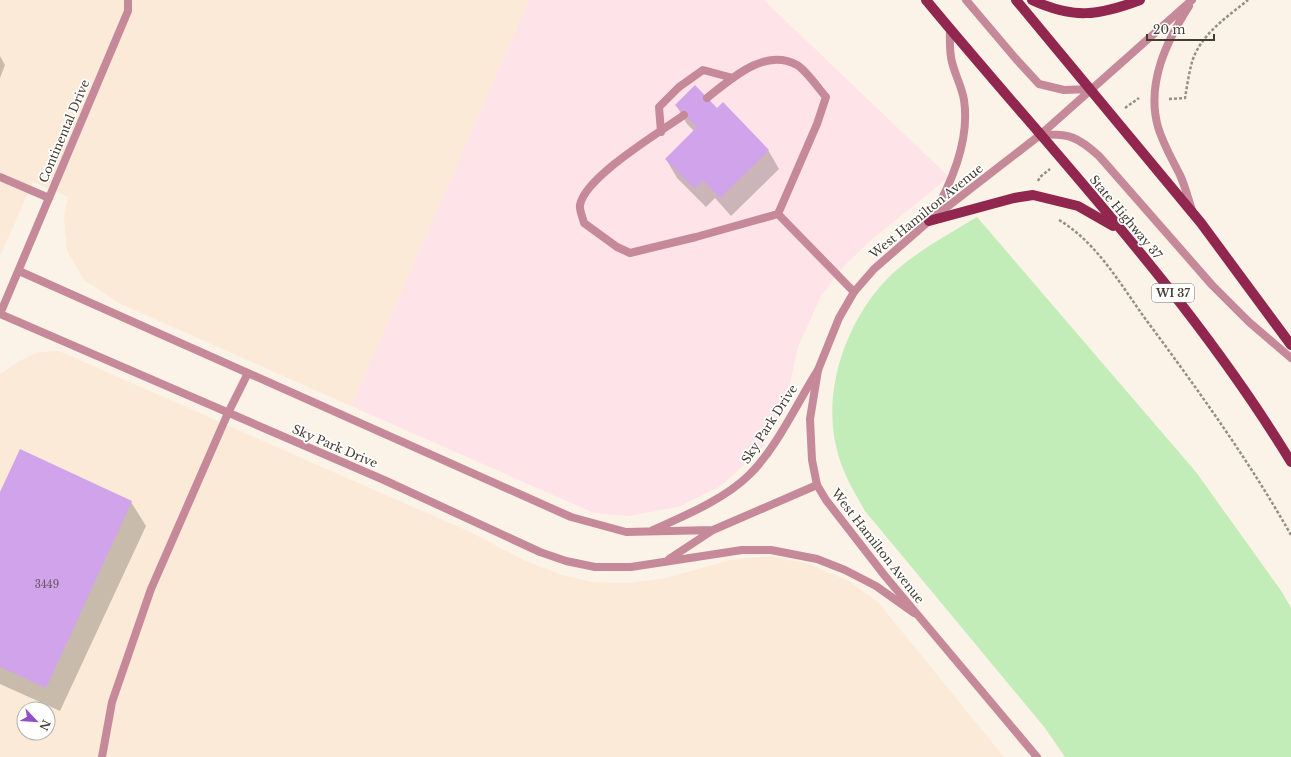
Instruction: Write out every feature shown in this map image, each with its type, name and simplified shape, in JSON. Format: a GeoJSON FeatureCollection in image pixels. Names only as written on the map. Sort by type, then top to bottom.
{"type":"FeatureCollection","features":[{"type":"Feature","properties":{"kind":"main road","name":"State Highway 37"},"geometry":{"type":"LineString","coordinates":[[926,0],[1166,285],[1211,342],[1266,421],[1291,462]]}},
{"type":"Feature","properties":{"kind":"main road"},"geometry":{"type":"LineString","coordinates":[[1016,0],[1193,213],[1291,345]]}},
{"type":"Feature","properties":{"kind":"main road"},"geometry":{"type":"LineString","coordinates":[[1032,0],[1052,10],[1086,14],[1125,6],[1140,0]]}},
{"type":"Feature","properties":{"kind":"main road"},"geometry":{"type":"LineString","coordinates":[[929,221],[1014,198],[1034,195],[1078,206],[1119,229]]}},
{"type":"Feature","properties":{"kind":"street","name":"Continental Drive"},"geometry":{"type":"LineString","coordinates":[[0,314],[128,10],[128,0]]}},
{"type":"Feature","properties":{"kind":"street"},"geometry":{"type":"LineString","coordinates":[[966,0],[1029,74],[1040,84],[1064,90],[1091,89]]}},
{"type":"Feature","properties":{"kind":"street"},"geometry":{"type":"LineString","coordinates":[[1193,0],[1166,49],[1156,79],[1154,99],[1159,128],[1183,183],[1193,213]]}},
{"type":"Feature","properties":{"kind":"street","name":"West Hamilton Avenue"},"geometry":{"type":"LineString","coordinates":[[1037,757],[918,616],[826,500],[817,485],[812,460],[810,419],[818,370],[839,318],[854,292],[874,269],[929,221],[1040,135],[1193,0]]}},
{"type":"Feature","properties":{"kind":"street"},"geometry":{"type":"LineString","coordinates":[[929,221],[952,177],[965,124],[964,99],[951,56],[950,28]]}},
{"type":"Feature","properties":{"kind":"street"},"geometry":{"type":"LineString","coordinates":[[707,98],[733,78],[761,61],[782,59],[798,65],[826,97],[817,124],[778,214]]}},
{"type":"Feature","properties":{"kind":"street"},"geometry":{"type":"LineString","coordinates":[[661,132],[659,107],[678,87],[703,70],[733,78]]}},
{"type":"Feature","properties":{"kind":"street"},"geometry":{"type":"LineString","coordinates":[[684,115],[622,158],[588,190],[580,206],[584,223],[617,247],[630,253],[696,237],[778,214]]}},
{"type":"Feature","properties":{"kind":"street"},"geometry":{"type":"LineString","coordinates":[[1040,135],[1069,135],[1084,142],[1099,156],[1218,290],[1254,327],[1291,358]]}},
{"type":"Feature","properties":{"kind":"street"},"geometry":{"type":"LineString","coordinates":[[0,177],[49,198]]}},
{"type":"Feature","properties":{"kind":"street"},"geometry":{"type":"LineString","coordinates":[[778,214],[854,292]]}},
{"type":"Feature","properties":{"kind":"street","name":"Sky Park Drive"},"geometry":{"type":"LineString","coordinates":[[19,271],[571,517],[626,532],[713,530]]}},
{"type":"Feature","properties":{"kind":"street","name":"Sky Park Drive"},"geometry":{"type":"LineString","coordinates":[[0,314],[384,480],[540,552],[566,561],[595,568],[631,567],[742,550],[771,550],[817,559],[845,570],[876,586],[918,616]]}},
{"type":"Feature","properties":{"kind":"street","name":"Sky Park Drive"},"geometry":{"type":"LineString","coordinates":[[650,531],[684,516],[722,495],[749,476],[765,456],[818,370]]}},
{"type":"Feature","properties":{"kind":"street"},"geometry":{"type":"LineString","coordinates":[[102,757],[112,702],[151,589],[228,413],[248,374]]}},
{"type":"Feature","properties":{"kind":"street","name":"Sky Park Drive"},"geometry":{"type":"LineString","coordinates":[[667,561],[713,530],[817,485]]}},
{"type":"Feature","properties":{"kind":"path"},"geometry":{"type":"LineString","coordinates":[[1113,116],[1143,96],[1154,99],[1185,98],[1192,61],[1199,47],[1214,28],[1248,0]]}},
{"type":"Feature","properties":{"kind":"path"},"geometry":{"type":"LineString","coordinates":[[1034,195],[1040,177],[1062,161]]}},
{"type":"Feature","properties":{"kind":"path"},"geometry":{"type":"LineString","coordinates":[[1057,218],[1075,229],[1090,243],[1209,407],[1267,493],[1291,535]]}},
{"type":"Feature","properties":{"kind":"shaded area"},"geometry":{"type":"Polygon","coordinates":[[[0,0],[529,0],[351,406],[119,303],[84,280],[67,251],[64,219],[68,197],[33,182],[0,256],[0,0]]]}},
{"type":"Feature","properties":{"kind":"shaded area"},"geometry":{"type":"Polygon","coordinates":[[[529,0],[764,0],[949,177],[870,241],[847,263],[822,294],[798,347],[785,407],[762,448],[721,486],[678,507],[628,516],[594,513],[351,406],[529,0]]]}},
{"type":"Feature","properties":{"kind":"shaded area"},"geometry":{"type":"Polygon","coordinates":[[[59,351],[470,532],[526,561],[562,575],[592,582],[628,583],[666,578],[730,560],[771,556],[808,564],[847,580],[878,602],[1004,757],[0,757],[0,374],[19,361],[39,352],[59,351]]]}},
{"type":"Feature","properties":{"kind":"green space"},"geometry":{"type":"Polygon","coordinates":[[[977,217],[1196,472],[1282,592],[1291,608],[1291,757],[1065,757],[1045,728],[865,511],[848,480],[836,446],[833,423],[833,400],[836,376],[843,353],[863,310],[892,274],[922,250],[977,217]]]}},
{"type":"Feature","properties":{"kind":"building"},"geometry":{"type":"Polygon","coordinates":[[[695,85],[717,108],[723,102],[769,150],[720,198],[703,180],[695,189],[665,159],[697,127],[675,105],[695,85]]]}},
{"type":"Feature","properties":{"kind":"building"},"geometry":{"type":"Polygon","coordinates":[[[20,449],[132,501],[46,688],[0,667],[0,492],[20,449]]]}}]}
